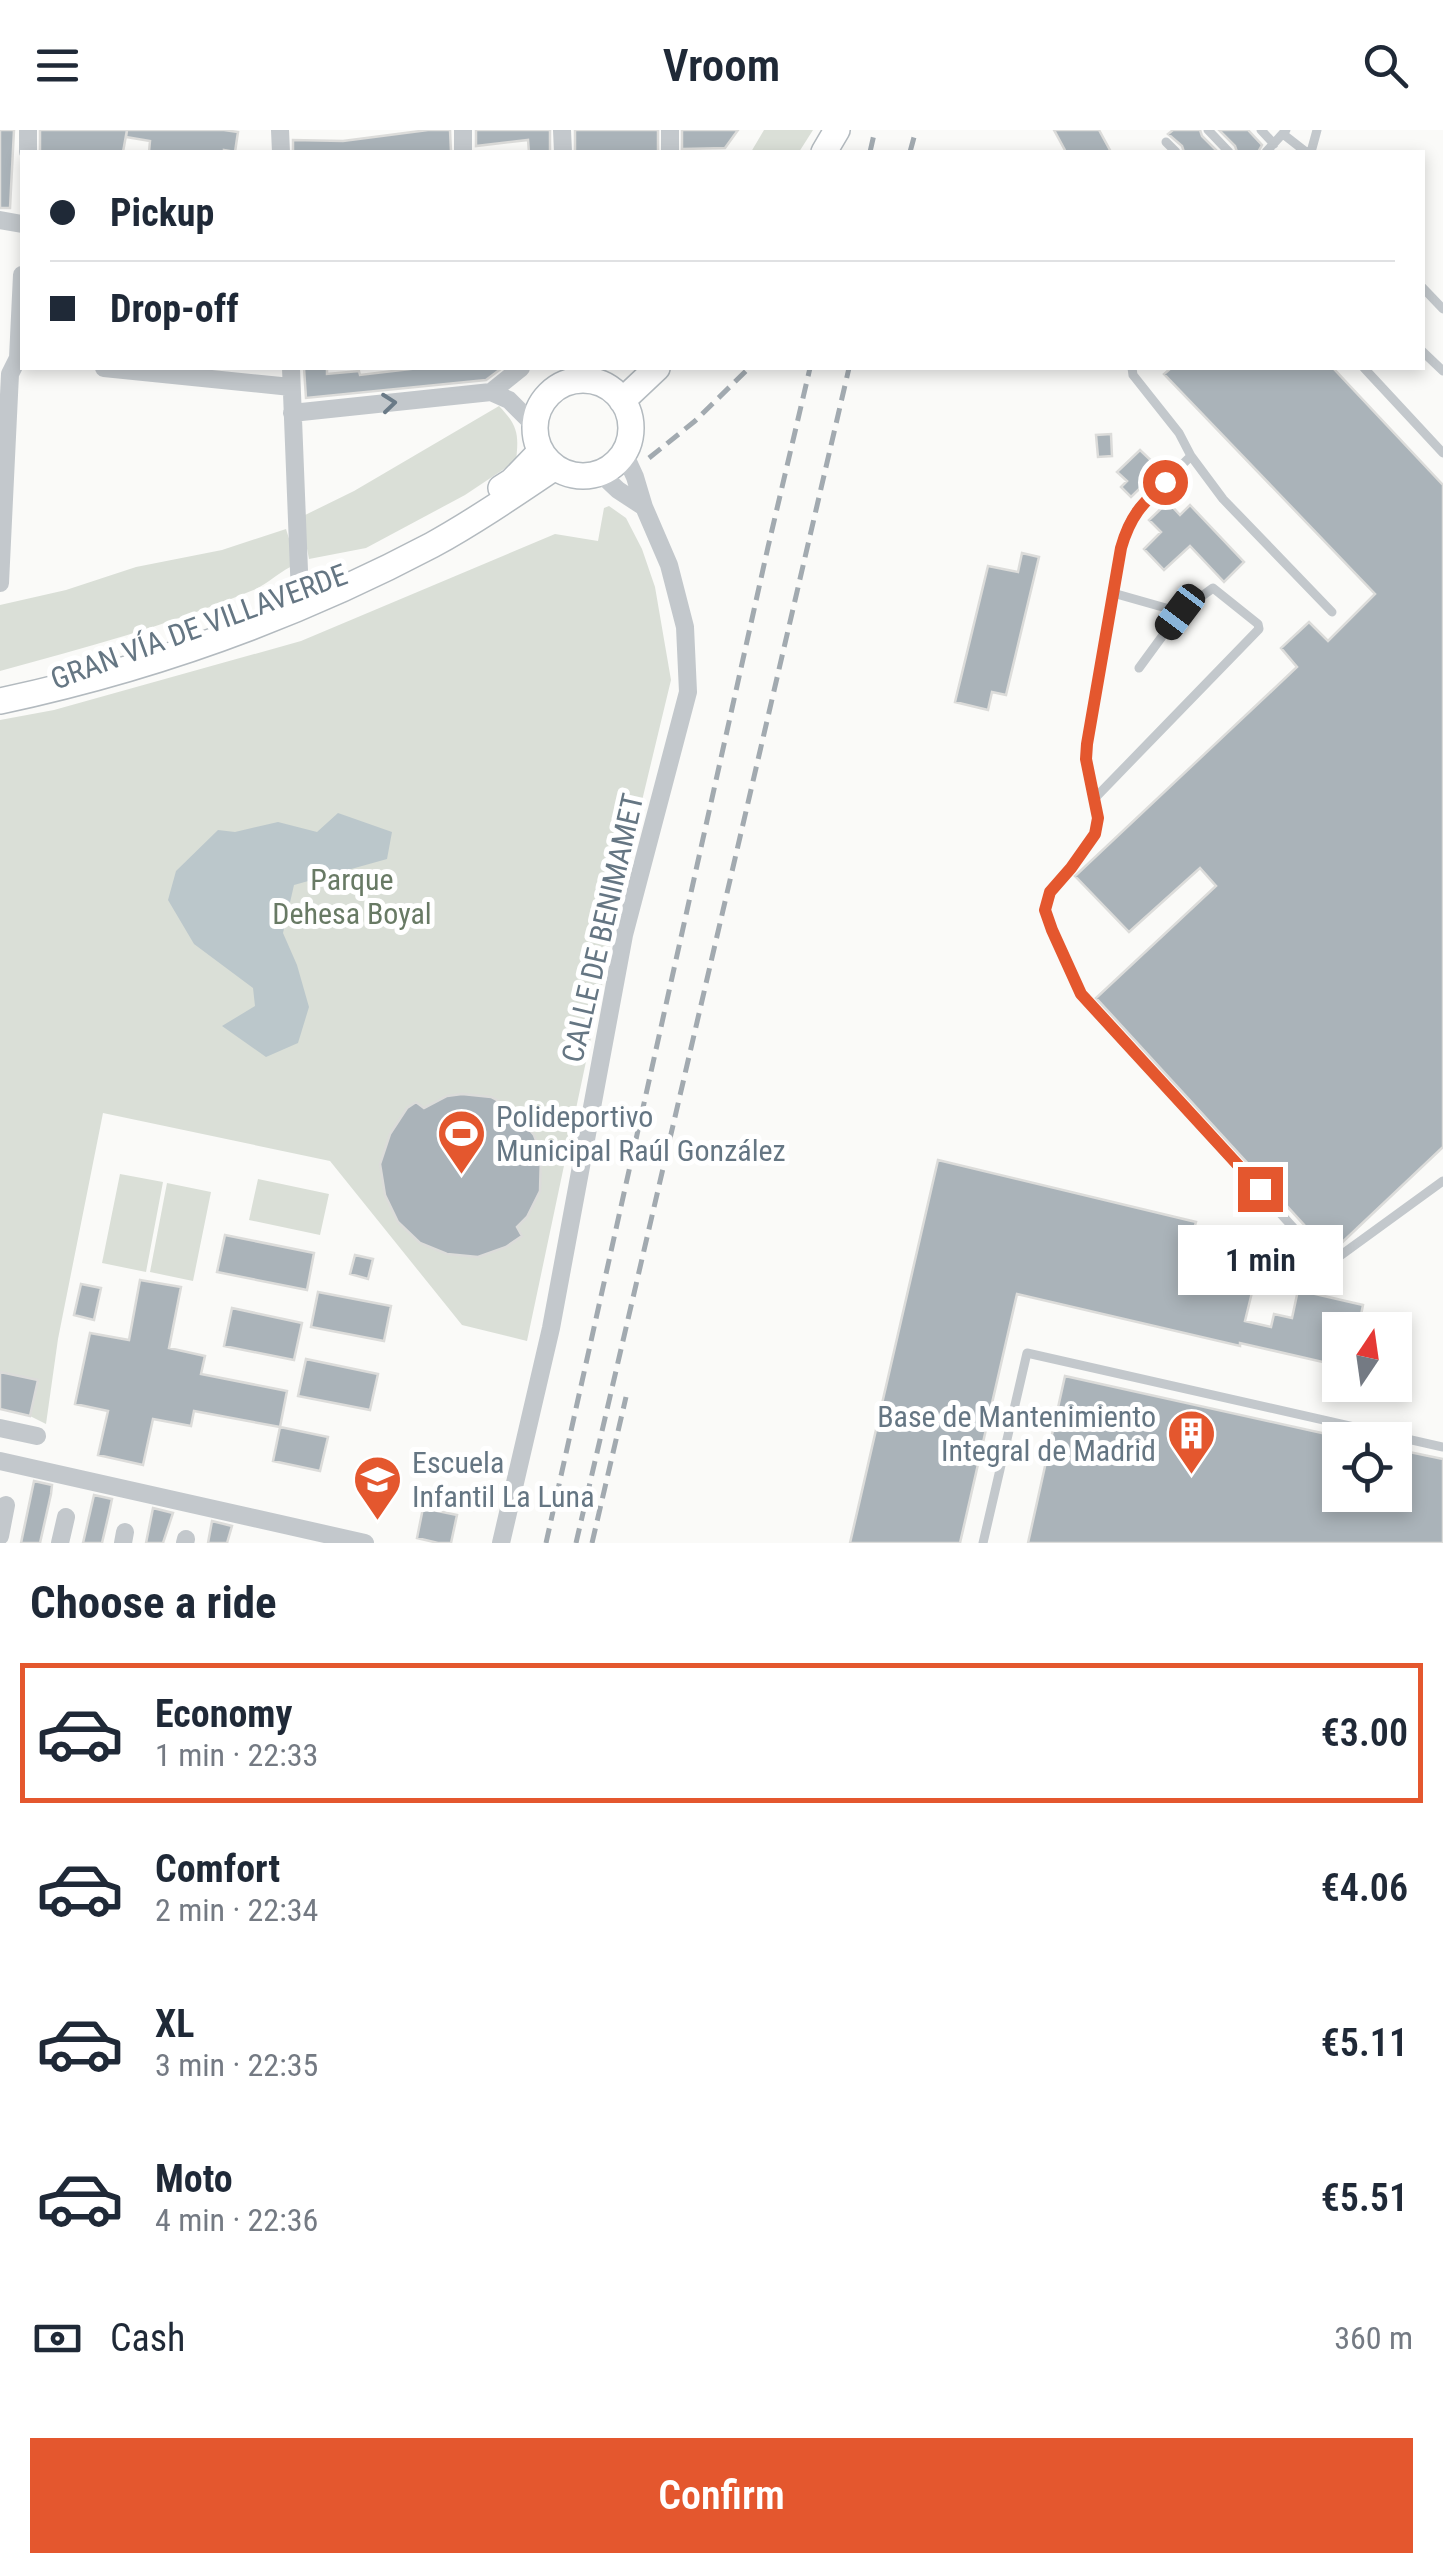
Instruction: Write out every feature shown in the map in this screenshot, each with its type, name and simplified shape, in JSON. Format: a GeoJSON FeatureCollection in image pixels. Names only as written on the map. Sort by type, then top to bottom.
{"type":"FeatureCollection","features":[{"type":"Feature","properties":{"kind":"street"},"geometry":{"type":"LineString","coordinates":[[0,582],[10,364],[20,291]]}},
{"type":"Feature","properties":{"kind":"street"},"geometry":{"type":"LineString","coordinates":[[124,370],[292,387]]}},
{"type":"Feature","properties":{"kind":"street"},"geometry":{"type":"LineString","coordinates":[[291,370],[300,596]]}},
{"type":"Feature","properties":{"kind":"street"},"geometry":{"type":"LineString","coordinates":[[491,392],[518,370]]}},
{"type":"Feature","properties":{"kind":"street"},"geometry":{"type":"LineString","coordinates":[[600,385],[640,370]]}},
{"type":"Feature","properties":{"kind":"street"},"geometry":{"type":"LineString","coordinates":[[544,448],[538,411],[558,387],[572,382],[600,385],[651,370]]}},
{"type":"Feature","properties":{"kind":"street"},"geometry":{"type":"LineString","coordinates":[[292,413],[491,392],[510,400],[544,448],[569,474],[584,476],[613,465],[629,440],[628,413],[600,385]]}},
{"type":"Feature","properties":{"kind":"street","name":"GRAN VÍA DE VILLAVERDE"},"geometry":{"type":"LineString","coordinates":[[0,689],[41,684],[154,649],[344,578],[432,533],[512,481],[544,448]]}},
{"type":"Feature","properties":{"kind":"street","name":"GRAN VÍA DE VILLAVERDE"},"geometry":{"type":"LineString","coordinates":[[0,701],[156,660],[348,587],[435,543],[544,448]]}},
{"type":"Feature","properties":{"kind":"street","name":"CALLE DE BENIMAMET"},"geometry":{"type":"LineString","coordinates":[[502,1543],[551,1328],[624,935],[688,692],[685,627],[670,565],[624,453]]}},
{"type":"Feature","properties":{"kind":"street","name":"CALLE DE BENIMAMET"},"geometry":{"type":"LineString","coordinates":[[600,472],[644,507]]}},
{"type":"Feature","properties":{"kind":"street"},"geometry":{"type":"LineString","coordinates":[[0,1428],[38,1436]]}},
{"type":"Feature","properties":{"kind":"street"},"geometry":{"type":"LineString","coordinates":[[0,1460],[366,1543]]}},
{"type":"Feature","properties":{"kind":"street"},"geometry":{"type":"LineString","coordinates":[[0,1536],[6,1505]]}},
{"type":"Feature","properties":{"kind":"street"},"geometry":{"type":"LineString","coordinates":[[60,1543],[66,1517]]}},
{"type":"Feature","properties":{"kind":"lane"},"geometry":{"type":"LineString","coordinates":[[1208,130],[1228,150]]}},
{"type":"Feature","properties":{"kind":"lane"},"geometry":{"type":"LineString","coordinates":[[1262,130],[1274,144]]}},
{"type":"Feature","properties":{"kind":"lane"},"geometry":{"type":"LineString","coordinates":[[1268,150],[1285,132],[1307,150]]}},
{"type":"Feature","properties":{"kind":"lane"},"geometry":{"type":"LineString","coordinates":[[1166,142],[1174,150]]}},
{"type":"Feature","properties":{"kind":"lane"},"geometry":{"type":"LineString","coordinates":[[1425,290],[1443,309]]}},
{"type":"Feature","properties":{"kind":"lane"},"geometry":{"type":"LineString","coordinates":[[1132,370],[1223,499],[1332,612]]}},
{"type":"Feature","properties":{"kind":"lane"},"geometry":{"type":"LineString","coordinates":[[1366,370],[1443,453]]}},
{"type":"Feature","properties":{"kind":"lane"},"geometry":{"type":"LineString","coordinates":[[1191,456],[1139,507],[1128,525],[1087,744],[1086,759],[1098,818],[1095,834],[1050,892],[1045,910],[1081,994],[1320,1257],[1337,1258],[1443,1181]]}},
{"type":"Feature","properties":{"kind":"lane"},"geometry":{"type":"LineString","coordinates":[[1095,798],[1259,629],[1258,624],[1213,588],[1180,612],[1139,668]]}},
{"type":"Feature","properties":{"kind":"lane"},"geometry":{"type":"LineString","coordinates":[[1114,593],[1180,612]]}},
{"type":"Feature","properties":{"kind":"lane"},"geometry":{"type":"LineString","coordinates":[[983,1543],[1027,1353],[1443,1448]]}},
{"type":"Feature","properties":{"kind":"green space"},"geometry":{"type":"Polygon","coordinates":[[[764,130],[813,130],[800,150],[752,150],[764,130]]]}},
{"type":"Feature","properties":{"kind":"green space"},"geometry":{"type":"Polygon","coordinates":[[[499,406],[516,431],[516,461],[465,495],[366,548],[309,559],[301,517],[354,491],[499,406]]]}},
{"type":"Feature","properties":{"kind":"green space","name":"Parque Dehesa Boyal"},"geometry":{"type":"Polygon","coordinates":[[[609,506],[626,518],[642,549],[655,587],[671,680],[634,834],[527,1341],[462,1325],[330,1161],[103,1113],[58,1339],[46,1424],[30,1416],[38,1380],[0,1372],[0,720],[54,710],[301,641],[555,534],[598,541],[604,508],[609,506]]]}},
{"type":"Feature","properties":{"kind":"green space"},"geometry":{"type":"Polygon","coordinates":[[[286,529],[297,564],[257,588],[158,625],[0,671],[0,605],[66,590],[136,567],[222,550],[286,529]]]}},
{"type":"Feature","properties":{"kind":"green space"},"geometry":{"type":"Polygon","coordinates":[[[120,1174],[163,1182],[146,1272],[102,1263],[120,1174]]]}},
{"type":"Feature","properties":{"kind":"green space"},"geometry":{"type":"Polygon","coordinates":[[[258,1179],[329,1194],[320,1235],[249,1220],[258,1179]]]}},
{"type":"Feature","properties":{"kind":"green space"},"geometry":{"type":"Polygon","coordinates":[[[167,1183],[211,1192],[193,1281],[150,1272],[167,1183]]]}},
{"type":"Feature","properties":{"kind":"shaded area"},"geometry":{"type":"Polygon","coordinates":[[[338,813],[392,832],[387,859],[294,885],[283,933],[309,1007],[298,1043],[266,1057],[222,1026],[255,1006],[253,988],[194,944],[168,900],[176,871],[218,830],[235,832],[278,822],[317,832],[338,813]]]}},
{"type":"Feature","properties":{"kind":"building"},"geometry":{"type":"Polygon","coordinates":[[[0,130],[14,130],[10,208],[0,208],[0,130]]]}},
{"type":"Feature","properties":{"kind":"building"},"geometry":{"type":"Polygon","coordinates":[[[40,130],[127,130],[123,150],[40,150],[40,130]]]}},
{"type":"Feature","properties":{"kind":"building"},"geometry":{"type":"Polygon","coordinates":[[[127,130],[238,132],[235,150],[149,150],[150,141],[126,137],[127,130]]]}},
{"type":"Feature","properties":{"kind":"building"},"geometry":{"type":"Polygon","coordinates":[[[450,130],[451,150],[293,150],[293,140],[343,141],[450,130]]]}},
{"type":"Feature","properties":{"kind":"building"},"geometry":{"type":"Polygon","coordinates":[[[476,130],[550,130],[550,150],[529,150],[528,140],[476,146],[476,130]]]}},
{"type":"Feature","properties":{"kind":"building"},"geometry":{"type":"Polygon","coordinates":[[[575,130],[658,130],[658,150],[575,150],[575,130]]]}},
{"type":"Feature","properties":{"kind":"building"},"geometry":{"type":"Polygon","coordinates":[[[682,130],[738,130],[725,148],[682,149],[682,130]]]}},
{"type":"Feature","properties":{"kind":"building"},"geometry":{"type":"Polygon","coordinates":[[[1054,130],[1099,130],[1110,150],[1065,150],[1054,130]]]}},
{"type":"Feature","properties":{"kind":"building"},"geometry":{"type":"Polygon","coordinates":[[[1173,130],[1200,130],[1216,150],[1183,150],[1168,134],[1173,130]]]}},
{"type":"Feature","properties":{"kind":"building"},"geometry":{"type":"Polygon","coordinates":[[[1219,130],[1248,130],[1262,145],[1259,150],[1236,150],[1219,130]]]}},
{"type":"Feature","properties":{"kind":"building"},"geometry":{"type":"Polygon","coordinates":[[[304,370],[327,370],[327,374],[359,371],[360,375],[402,370],[499,370],[486,380],[306,398],[304,370]]]}},
{"type":"Feature","properties":{"kind":"building"},"geometry":{"type":"Polygon","coordinates":[[[1169,370],[1335,370],[1443,485],[1443,1147],[1329,1252],[1096,998],[1216,886],[1200,868],[1129,932],[1075,876],[1297,667],[1281,648],[1309,622],[1328,641],[1375,594],[1164,374],[1169,370]]]}},
{"type":"Feature","properties":{"kind":"building"},"geometry":{"type":"Polygon","coordinates":[[[1111,434],[1112,456],[1098,457],[1096,435],[1111,434]]]}},
{"type":"Feature","properties":{"kind":"building"},"geometry":{"type":"Polygon","coordinates":[[[1140,450],[1160,469],[1131,497],[1121,487],[1127,481],[1117,472],[1140,450]]]}},
{"type":"Feature","properties":{"kind":"building"},"geometry":{"type":"Polygon","coordinates":[[[1168,502],[1180,515],[1190,505],[1244,562],[1224,582],[1190,546],[1164,570],[1144,549],[1161,532],[1149,520],[1168,502]]]}},
{"type":"Feature","properties":{"kind":"building"},"geometry":{"type":"Polygon","coordinates":[[[1022,553],[1039,557],[1006,695],[992,692],[988,710],[955,702],[988,566],[1018,572],[1022,553]]]}},
{"type":"Feature","properties":{"kind":"building","name":"Polideportivo Municipal Raúl González"},"geometry":{"type":"Polygon","coordinates":[[[447,1096],[491,1097],[510,1107],[534,1135],[541,1154],[540,1191],[527,1217],[517,1227],[522,1236],[506,1247],[478,1257],[447,1254],[420,1243],[398,1222],[385,1195],[380,1164],[390,1134],[407,1108],[416,1102],[424,1108],[447,1096]]]}},
{"type":"Feature","properties":{"kind":"building"},"geometry":{"type":"Polygon","coordinates":[[[938,1160],[1196,1222],[1191,1240],[1247,1253],[1242,1273],[1256,1276],[1245,1321],[1271,1327],[1274,1314],[1292,1318],[1298,1290],[1363,1305],[1362,1312],[1322,1312],[1322,1362],[1017,1294],[960,1543],[850,1543],[938,1160]]]}},
{"type":"Feature","properties":{"kind":"building"},"geometry":{"type":"Polygon","coordinates":[[[225,1235],[314,1253],[307,1290],[217,1272],[225,1235]]]}},
{"type":"Feature","properties":{"kind":"building"},"geometry":{"type":"Polygon","coordinates":[[[355,1255],[373,1259],[368,1279],[350,1274],[355,1255]]]}},
{"type":"Feature","properties":{"kind":"building"},"geometry":{"type":"Polygon","coordinates":[[[140,1280],[181,1287],[169,1348],[205,1356],[201,1374],[287,1391],[280,1427],[194,1411],[191,1426],[153,1419],[143,1465],[98,1455],[108,1411],[75,1404],[90,1333],[129,1340],[140,1280]]]}},
{"type":"Feature","properties":{"kind":"building"},"geometry":{"type":"Polygon","coordinates":[[[81,1284],[101,1288],[94,1320],[74,1315],[81,1284]]]}},
{"type":"Feature","properties":{"kind":"building"},"geometry":{"type":"Polygon","coordinates":[[[318,1292],[391,1306],[384,1341],[311,1327],[318,1292]]]}},
{"type":"Feature","properties":{"kind":"building"},"geometry":{"type":"Polygon","coordinates":[[[232,1308],[302,1323],[294,1360],[224,1346],[232,1308]]]}},
{"type":"Feature","properties":{"kind":"building"},"geometry":{"type":"Polygon","coordinates":[[[306,1359],[378,1374],[370,1410],[298,1396],[306,1359]]]}},
{"type":"Feature","properties":{"kind":"building"},"geometry":{"type":"Polygon","coordinates":[[[0,1372],[38,1380],[30,1416],[0,1409],[0,1372]]]}},
{"type":"Feature","properties":{"kind":"building","name":"Base de Mantenimiento Integral de Madrid"},"geometry":{"type":"Polygon","coordinates":[[[1065,1376],[1322,1433],[1322,1512],[1412,1512],[1412,1453],[1443,1459],[1443,1543],[1028,1543],[1065,1376]]]}},
{"type":"Feature","properties":{"kind":"building"},"geometry":{"type":"Polygon","coordinates":[[[280,1427],[328,1437],[320,1471],[273,1461],[280,1427]]]}},
{"type":"Feature","properties":{"kind":"building"},"geometry":{"type":"Polygon","coordinates":[[[34,1481],[52,1485],[51,1494],[40,1543],[21,1543],[34,1481]]]}},
{"type":"Feature","properties":{"kind":"building"},"geometry":{"type":"Polygon","coordinates":[[[94,1495],[112,1499],[109,1513],[102,1543],[83,1543],[94,1495]]]}},
{"type":"Feature","properties":{"kind":"building"},"geometry":{"type":"Polygon","coordinates":[[[153,1508],[173,1513],[163,1543],[146,1543],[153,1508]]]}},
{"type":"Feature","properties":{"kind":"building"},"geometry":{"type":"Polygon","coordinates":[[[423,1508],[457,1515],[451,1543],[417,1538],[423,1508]]]}},
{"type":"Feature","properties":{"kind":"building"},"geometry":{"type":"Polygon","coordinates":[[[212,1521],[232,1526],[227,1543],[208,1543],[212,1521]]]}},
{"type":"Feature","properties":{"kind":"railway"},"geometry":{"type":"LineString","coordinates":[[870,150],[875,130]]}},
{"type":"Feature","properties":{"kind":"railway"},"geometry":{"type":"LineString","coordinates":[[911,150],[916,130]]}},
{"type":"Feature","properties":{"kind":"railway"},"geometry":{"type":"LineString","coordinates":[[649,458],[695,421],[747,370]]}},
{"type":"Feature","properties":{"kind":"railway"},"geometry":{"type":"LineString","coordinates":[[546,1543],[810,370]]}},
{"type":"Feature","properties":{"kind":"railway"},"geometry":{"type":"LineString","coordinates":[[576,1543],[849,370]]}},
{"type":"Feature","properties":{"kind":"railway"},"geometry":{"type":"LineString","coordinates":[[592,1543],[626,1397]]}},
{"type":"Feature","properties":{"kind":"place","name":"Polideportivo Municipal Raúl González"},"geometry":{"type":"Point","coordinates":[461,1176]}},
{"type":"Feature","properties":{"kind":"place","name":"Base de Mantenimiento Integral de Madrid"},"geometry":{"type":"Point","coordinates":[1191,1476]}},
{"type":"Feature","properties":{"kind":"place","name":"Escuela Infantil La Luna"},"geometry":{"type":"Point","coordinates":[377,1522]}},
{"type":"Feature","properties":{"kind":"route"},"geometry":{"type":"LineString","coordinates":[[1165,482],[1139,507],[1121,548],[1087,744],[1086,759],[1098,818],[1095,834],[1050,892],[1045,910],[1081,994],[1260,1189]]}}]}
